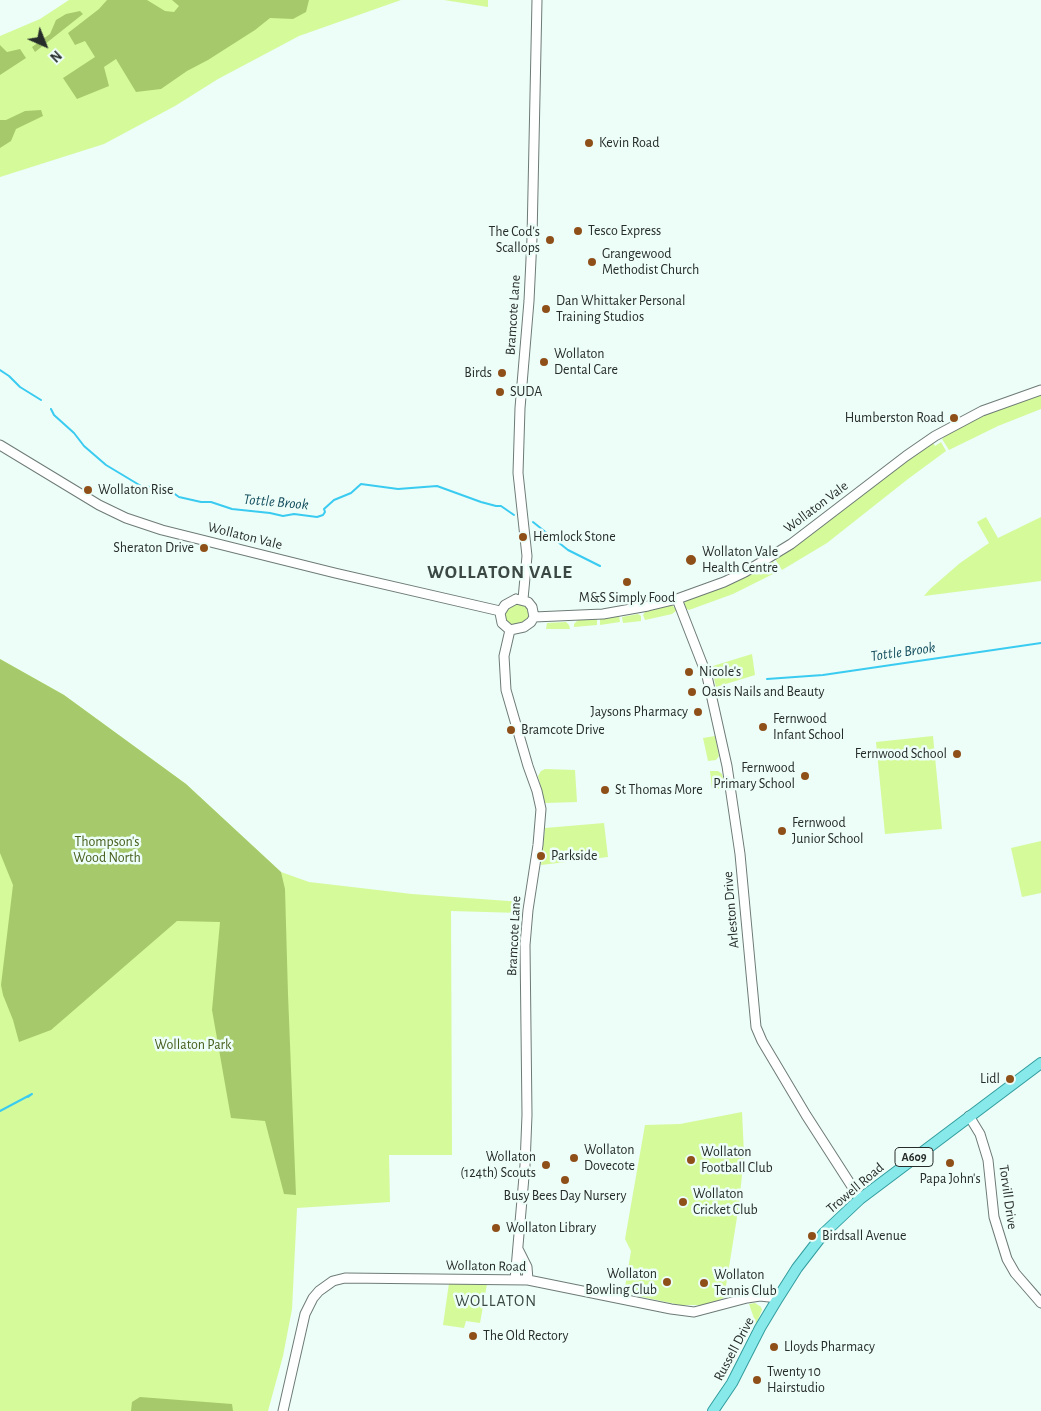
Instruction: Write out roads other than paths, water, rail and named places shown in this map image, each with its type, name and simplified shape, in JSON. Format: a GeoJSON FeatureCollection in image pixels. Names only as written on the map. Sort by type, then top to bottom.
{"type":"FeatureCollection","features":[{"type":"Feature","properties":{"kind":"main road","name":"Trowell Road"},"geometry":{"type":"LineString","coordinates":[[778,1298],[797,1268],[824,1233],[860,1199],[1041,1063]]}},
{"type":"Feature","properties":{"kind":"main road","name":"Russell Drive"},"geometry":{"type":"LineString","coordinates":[[713,1411],[732,1383],[760,1328],[778,1298]]}},
{"type":"Feature","properties":{"kind":"street","name":"Bramcote Lane"},"geometry":{"type":"LineString","coordinates":[[523,600],[527,556],[518,473],[520,408],[529,301],[537,0]]}},
{"type":"Feature","properties":{"kind":"street","name":"Wollaton Vale"},"geometry":{"type":"LineString","coordinates":[[534,616],[603,614],[648,606],[677,599],[724,582],[772,557],[935,436],[982,411],[1041,390]]}},
{"type":"Feature","properties":{"kind":"street","name":"Wollaton Vale"},"geometry":{"type":"LineString","coordinates":[[0,445],[99,505],[126,518],[162,530],[500,611]]}},
{"type":"Feature","properties":{"kind":"street","name":"Arleston Drive"},"geometry":{"type":"LineString","coordinates":[[677,599],[707,676],[727,766],[740,854],[756,1027],[762,1041],[810,1121],[860,1199]]}},
{"type":"Feature","properties":{"kind":"street"},"geometry":{"type":"LineString","coordinates":[[523,600],[530,604],[534,616],[531,622],[524,627],[510,630],[506,628],[501,620],[500,611],[509,601],[523,600]]}},
{"type":"Feature","properties":{"kind":"street","name":"Bramcote Lane"},"geometry":{"type":"LineString","coordinates":[[510,630],[504,656],[506,690],[537,791],[540,809],[538,845],[528,910],[525,945],[527,1115],[515,1280]]}},
{"type":"Feature","properties":{"kind":"street","name":"Torvill Drive"},"geometry":{"type":"LineString","coordinates":[[969,1116],[980,1134],[988,1160],[994,1217],[1007,1259],[1015,1273],[1041,1303]]}},
{"type":"Feature","properties":{"kind":"street","name":"Bramcote Lane"},"geometry":{"type":"LineString","coordinates":[[518,1249],[526,1267],[528,1280]]}},
{"type":"Feature","properties":{"kind":"street","name":"Wollaton Road"},"geometry":{"type":"LineString","coordinates":[[283,1411],[304,1314],[312,1298],[329,1282],[345,1278],[528,1280],[694,1312],[747,1298],[760,1296],[778,1298]]}},
{"type":"Feature","properties":{"kind":"waterway","name":"Tottle Brook"},"geometry":{"type":"LineString","coordinates":[[0,370],[20,387],[41,400]]}},
{"type":"Feature","properties":{"kind":"waterway","name":"Tottle Brook"},"geometry":{"type":"LineString","coordinates":[[51,409],[54,415],[74,433],[84,446],[106,465],[141,486],[161,488],[179,497],[201,502],[211,502],[232,509],[283,516],[294,514],[317,517],[323,515],[324,509],[334,500],[351,493],[361,484],[398,489],[437,486],[481,502],[501,506],[514,515]]}},
{"type":"Feature","properties":{"kind":"waterway","name":"Tottle Brook"},"geometry":{"type":"LineString","coordinates":[[533,522],[568,550],[600,566]]}},
{"type":"Feature","properties":{"kind":"waterway","name":"Tottle Brook"},"geometry":{"type":"LineString","coordinates":[[767,679],[823,675],[1041,643]]}},
{"type":"Feature","properties":{"kind":"waterway"},"geometry":{"type":"LineString","coordinates":[[0,1111],[32,1094],[28,1097]]}},
{"type":"Feature","properties":{"kind":"place","name":"Kevin Road"},"geometry":{"type":"Point","coordinates":[589,143]}},
{"type":"Feature","properties":{"kind":"place","name":"Tesco Express"},"geometry":{"type":"Point","coordinates":[578,231]}},
{"type":"Feature","properties":{"kind":"place","name":"The Cod's Scallops"},"geometry":{"type":"Point","coordinates":[550,240]}},
{"type":"Feature","properties":{"kind":"place","name":"Grangewood Methodist Church"},"geometry":{"type":"Point","coordinates":[592,262]}},
{"type":"Feature","properties":{"kind":"place","name":"Dan Whittaker Personal Training Studios"},"geometry":{"type":"Point","coordinates":[546,309]}},
{"type":"Feature","properties":{"kind":"place","name":"Wollaton Dental Care"},"geometry":{"type":"Point","coordinates":[544,362]}},
{"type":"Feature","properties":{"kind":"place","name":"Birds"},"geometry":{"type":"Point","coordinates":[502,373]}},
{"type":"Feature","properties":{"kind":"place","name":"SUDA"},"geometry":{"type":"Point","coordinates":[500,392]}},
{"type":"Feature","properties":{"kind":"place","name":"Humberston Road"},"geometry":{"type":"Point","coordinates":[954,418]}},
{"type":"Feature","properties":{"kind":"place","name":"Wollaton Rise"},"geometry":{"type":"Point","coordinates":[88,490]}},
{"type":"Feature","properties":{"kind":"place","name":"Hemlock Stone"},"geometry":{"type":"Point","coordinates":[523,537]}},
{"type":"Feature","properties":{"kind":"place","name":"Sheraton Drive"},"geometry":{"type":"Point","coordinates":[204,548]}},
{"type":"Feature","properties":{"kind":"place","name":"Wollaton Vale Health Centre"},"geometry":{"type":"Point","coordinates":[691,560]}},
{"type":"Feature","properties":{"kind":"place","name":"M&S Simply Food"},"geometry":{"type":"Point","coordinates":[627,582]}},
{"type":"Feature","properties":{"kind":"place","name":"Nicole's"},"geometry":{"type":"Point","coordinates":[689,672]}},
{"type":"Feature","properties":{"kind":"place","name":"Oasis Nails and Beauty"},"geometry":{"type":"Point","coordinates":[692,692]}},
{"type":"Feature","properties":{"kind":"place","name":"Jaysons Pharmacy"},"geometry":{"type":"Point","coordinates":[698,712]}},
{"type":"Feature","properties":{"kind":"place","name":"Fernwood Infant School"},"geometry":{"type":"Point","coordinates":[763,727]}},
{"type":"Feature","properties":{"kind":"place","name":"Bramcote Drive"},"geometry":{"type":"Point","coordinates":[511,730]}},
{"type":"Feature","properties":{"kind":"place","name":"Fernwood School"},"geometry":{"type":"Point","coordinates":[957,754]}},
{"type":"Feature","properties":{"kind":"place","name":"Fernwood Primary School"},"geometry":{"type":"Point","coordinates":[805,776]}},
{"type":"Feature","properties":{"kind":"place","name":"St Thomas More"},"geometry":{"type":"Point","coordinates":[605,790]}},
{"type":"Feature","properties":{"kind":"place","name":"Fernwood Junior School"},"geometry":{"type":"Point","coordinates":[782,831]}},
{"type":"Feature","properties":{"kind":"place","name":"Parkside"},"geometry":{"type":"Point","coordinates":[541,856]}},
{"type":"Feature","properties":{"kind":"place","name":"Lidl"},"geometry":{"type":"Point","coordinates":[1010,1079]}},
{"type":"Feature","properties":{"kind":"place","name":"Wollaton Dovecote"},"geometry":{"type":"Point","coordinates":[574,1158]}},
{"type":"Feature","properties":{"kind":"place","name":"Wollaton Football Club"},"geometry":{"type":"Point","coordinates":[691,1160]}},
{"type":"Feature","properties":{"kind":"place","name":"Papa John's"},"geometry":{"type":"Point","coordinates":[950,1163]}},
{"type":"Feature","properties":{"kind":"place","name":"Wollaton (124th) Scouts"},"geometry":{"type":"Point","coordinates":[546,1165]}},
{"type":"Feature","properties":{"kind":"place","name":"Busy Bees Day Nursery"},"geometry":{"type":"Point","coordinates":[565,1180]}},
{"type":"Feature","properties":{"kind":"place","name":"Wollaton Cricket Club"},"geometry":{"type":"Point","coordinates":[683,1202]}},
{"type":"Feature","properties":{"kind":"place","name":"Wollaton Library"},"geometry":{"type":"Point","coordinates":[496,1228]}},
{"type":"Feature","properties":{"kind":"place","name":"Birdsall Avenue"},"geometry":{"type":"Point","coordinates":[812,1236]}},
{"type":"Feature","properties":{"kind":"place","name":"Wollaton Bowling Club"},"geometry":{"type":"Point","coordinates":[667,1282]}},
{"type":"Feature","properties":{"kind":"place","name":"Wollaton Tennis Club"},"geometry":{"type":"Point","coordinates":[704,1283]}},
{"type":"Feature","properties":{"kind":"place","name":"The Old Rectory"},"geometry":{"type":"Point","coordinates":[473,1336]}},
{"type":"Feature","properties":{"kind":"place","name":"Lloyds Pharmacy"},"geometry":{"type":"Point","coordinates":[774,1347]}},
{"type":"Feature","properties":{"kind":"place","name":"Twenty 10 Hairstudio"},"geometry":{"type":"Point","coordinates":[757,1380]}},
{"type":"Feature","properties":{"kind":"district","name":"WOLLATON VALE"},"geometry":{"type":"Point","coordinates":[500,572]}},
{"type":"Feature","properties":{"kind":"district","name":"WOLLATON"},"geometry":{"type":"Point","coordinates":[496,1301]}},
{"type":"Feature","properties":{"kind":"park label","name":"Thompson's Wood North"},"geometry":{"type":"Point","coordinates":[107,850]}},
{"type":"Feature","properties":{"kind":"park label","name":"Wollaton Park"},"geometry":{"type":"Point","coordinates":[193,1045]}}]}
